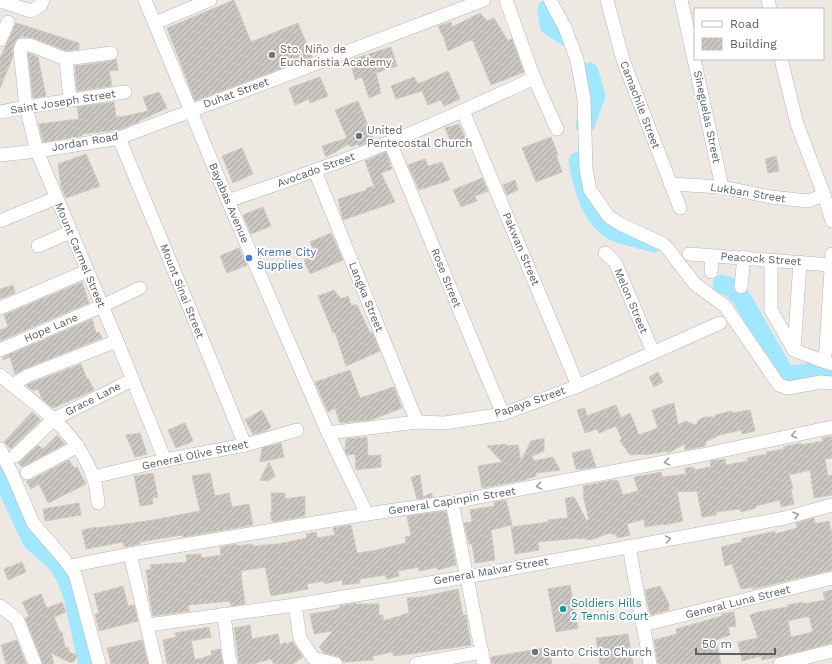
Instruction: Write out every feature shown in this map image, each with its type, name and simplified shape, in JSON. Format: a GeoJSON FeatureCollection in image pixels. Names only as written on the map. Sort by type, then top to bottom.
{"type":"FeatureCollection","features":[{"type":"Feature","properties":{"kind":"street"},"geometry":{"type":"LineString","coordinates":[[0,1],[31,11],[40,6],[43,0]]}},
{"type":"Feature","properties":{"kind":"street","name":"Bayabas Avenue"},"geometry":{"type":"LineString","coordinates":[[145,0],[228,202],[328,433],[367,514]]}},
{"type":"Feature","properties":{"kind":"street"},"geometry":{"type":"LineString","coordinates":[[155,23],[210,0]]}},
{"type":"Feature","properties":{"kind":"street","name":"Duhat Street"},"geometry":{"type":"LineString","coordinates":[[190,110],[484,0]]}},
{"type":"Feature","properties":{"kind":"street"},"geometry":{"type":"LineString","coordinates":[[506,0],[534,78],[556,129]]}},
{"type":"Feature","properties":{"kind":"street"},"geometry":{"type":"LineString","coordinates":[[550,0],[564,28],[577,60],[584,99],[587,175],[590,190],[598,203],[609,217],[620,224],[663,244],[695,284],[725,306],[778,385],[788,388],[821,382],[832,383]]}},
{"type":"Feature","properties":{"kind":"street","name":"Camachile Street"},"geometry":{"type":"LineString","coordinates":[[607,0],[623,60],[680,208]]}},
{"type":"Feature","properties":{"kind":"street","name":"Sineguelas Street"},"geometry":{"type":"LineString","coordinates":[[681,0],[694,59]]}},
{"type":"Feature","properties":{"kind":"street"},"geometry":{"type":"LineString","coordinates":[[0,40],[8,22]]}},
{"type":"Feature","properties":{"kind":"street","name":"Mount Carmel Street"},"geometry":{"type":"LineString","coordinates":[[66,59],[30,45],[22,45],[20,50],[26,107],[37,151],[165,460]]}},
{"type":"Feature","properties":{"kind":"street"},"geometry":{"type":"LineString","coordinates":[[70,100],[66,59],[112,53]]}},
{"type":"Feature","properties":{"kind":"street","name":"Sineguelas Street"},"geometry":{"type":"LineString","coordinates":[[694,60],[722,187]]}},
{"type":"Feature","properties":{"kind":"street"},"geometry":{"type":"LineString","coordinates":[[781,60],[797,124],[824,195],[832,221]]}},
{"type":"Feature","properties":{"kind":"street","name":"Avocado Street"},"geometry":{"type":"LineString","coordinates":[[228,202],[390,142],[463,111],[534,78]]}},
{"type":"Feature","properties":{"kind":"street","name":"Saint Joseph Street"},"geometry":{"type":"LineString","coordinates":[[0,112],[125,92]]}},
{"type":"Feature","properties":{"kind":"street","name":"Jordan Road"},"geometry":{"type":"LineString","coordinates":[[0,155],[37,151],[119,138],[190,110]]}},
{"type":"Feature","properties":{"kind":"street","name":"Pakwan Street"},"geometry":{"type":"LineString","coordinates":[[463,111],[578,386]]}},
{"type":"Feature","properties":{"kind":"street","name":"Mount Sinai Street"},"geometry":{"type":"LineString","coordinates":[[119,138],[245,445]]}},
{"type":"Feature","properties":{"kind":"street","name":"Rose Street"},"geometry":{"type":"LineString","coordinates":[[390,142],[503,414]]}},
{"type":"Feature","properties":{"kind":"street","name":"Langka Street"},"geometry":{"type":"LineString","coordinates":[[315,171],[417,422]]}},
{"type":"Feature","properties":{"kind":"street","name":"Lukban Street"},"geometry":{"type":"LineString","coordinates":[[670,184],[722,187],[771,197],[808,201],[824,195]]}},
{"type":"Feature","properties":{"kind":"street"},"geometry":{"type":"LineString","coordinates":[[0,221],[56,198]]}},
{"type":"Feature","properties":{"kind":"street"},"geometry":{"type":"LineString","coordinates":[[38,246],[70,232]]}},
{"type":"Feature","properties":{"kind":"street","name":"Melon Street"},"geometry":{"type":"LineString","coordinates":[[605,254],[612,259],[618,269],[653,352]]}},
{"type":"Feature","properties":{"kind":"street","name":"Peacock Street"},"geometry":{"type":"LineString","coordinates":[[689,254],[800,262],[832,261]]}},
{"type":"Feature","properties":{"kind":"street"},"geometry":{"type":"LineString","coordinates":[[711,272],[712,256]]}},
{"type":"Feature","properties":{"kind":"street"},"geometry":{"type":"LineString","coordinates":[[741,287],[744,257]]}},
{"type":"Feature","properties":{"kind":"street"},"geometry":{"type":"LineString","coordinates":[[771,260],[770,310],[794,350],[828,362],[826,348],[832,261]]}},
{"type":"Feature","properties":{"kind":"street"},"geometry":{"type":"LineString","coordinates":[[794,350],[800,262]]}},
{"type":"Feature","properties":{"kind":"street"},"geometry":{"type":"LineString","coordinates":[[0,308],[88,271]]}},
{"type":"Feature","properties":{"kind":"street","name":"Hope Lane"},"geometry":{"type":"LineString","coordinates":[[0,350],[140,288]]}},
{"type":"Feature","properties":{"kind":"street","name":"Papaya Street"},"geometry":{"type":"LineString","coordinates":[[328,433],[417,422],[445,423],[503,414],[578,386],[720,323]]}},
{"type":"Feature","properties":{"kind":"street"},"geometry":{"type":"LineString","coordinates":[[12,385],[27,376],[117,341]]}},
{"type":"Feature","properties":{"kind":"street"},"geometry":{"type":"LineString","coordinates":[[0,375],[54,419],[72,437],[93,477],[98,503]]}},
{"type":"Feature","properties":{"kind":"street","name":"Grace Lane"},"geometry":{"type":"LineString","coordinates":[[15,456],[54,419],[132,380]]}},
{"type":"Feature","properties":{"kind":"street","name":"General Capinpin Street"},"geometry":{"type":"LineString","coordinates":[[70,566],[130,554],[367,514],[452,502],[702,455],[832,427]]}},
{"type":"Feature","properties":{"kind":"street","name":"General Olive Street"},"geometry":{"type":"LineString","coordinates":[[93,477],[165,460],[245,445],[297,430]]}},
{"type":"Feature","properties":{"kind":"street"},"geometry":{"type":"LineString","coordinates":[[27,472],[78,446]]}},
{"type":"Feature","properties":{"kind":"street"},"geometry":{"type":"LineString","coordinates":[[0,449],[33,523],[70,566],[78,583],[99,664]]}},
{"type":"Feature","properties":{"kind":"street"},"geometry":{"type":"LineString","coordinates":[[416,664],[483,658],[452,502]]}},
{"type":"Feature","properties":{"kind":"street","name":"General Malvar Street"},"geometry":{"type":"LineString","coordinates":[[148,625],[295,605],[466,577],[785,518],[832,505]]}},
{"type":"Feature","properties":{"kind":"street"},"geometry":{"type":"LineString","coordinates":[[630,546],[650,664]]}},
{"type":"Feature","properties":{"kind":"street"},"geometry":{"type":"LineString","coordinates":[[130,554],[156,664]]}},
{"type":"Feature","properties":{"kind":"street","name":"General Luna Street"},"geometry":{"type":"LineString","coordinates":[[643,625],[832,578]]}},
{"type":"Feature","properties":{"kind":"street"},"geometry":{"type":"LineString","coordinates":[[295,605],[300,638],[313,658],[336,664]]}},
{"type":"Feature","properties":{"kind":"street"},"geometry":{"type":"LineString","coordinates":[[0,606],[17,619],[35,664]]}},
{"type":"Feature","properties":{"kind":"street"},"geometry":{"type":"LineString","coordinates":[[224,614],[231,664]]}},
{"type":"Feature","properties":{"kind":"street"},"geometry":{"type":"LineString","coordinates":[[780,664],[832,651]]}},
{"type":"Feature","properties":{"kind":"building"},"geometry":{"type":"Polygon","coordinates":[[[234,0],[251,42],[298,23],[312,57],[195,101],[167,28],[234,0]]]}},
{"type":"Feature","properties":{"kind":"building"},"geometry":{"type":"Polygon","coordinates":[[[480,13],[487,21],[494,18],[508,41],[512,39],[524,72],[491,85],[473,41],[471,40],[448,51],[443,35],[438,26],[451,22],[452,27],[480,13]]]}},
{"type":"Feature","properties":{"kind":"building"},"geometry":{"type":"Polygon","coordinates":[[[16,23],[79,43],[79,49],[67,51],[33,38],[23,37],[23,32],[21,37],[15,42],[12,50],[13,57],[0,88],[0,58],[16,23]]]}},
{"type":"Feature","properties":{"kind":"building"},"geometry":{"type":"Polygon","coordinates":[[[391,47],[397,66],[376,73],[381,93],[369,98],[362,77],[355,80],[350,60],[391,47]]]}},
{"type":"Feature","properties":{"kind":"building"},"geometry":{"type":"Polygon","coordinates":[[[28,53],[38,57],[46,96],[33,98],[28,53]]]}},
{"type":"Feature","properties":{"kind":"building"},"geometry":{"type":"Polygon","coordinates":[[[116,59],[118,70],[109,71],[112,86],[77,91],[75,66],[112,61],[116,59]]]}},
{"type":"Feature","properties":{"kind":"building"},"geometry":{"type":"Polygon","coordinates":[[[448,71],[460,99],[444,106],[441,100],[428,105],[422,91],[396,99],[391,86],[414,77],[418,84],[448,71]]]}},
{"type":"Feature","properties":{"kind":"building"},"geometry":{"type":"Polygon","coordinates":[[[320,77],[328,96],[310,103],[309,99],[295,105],[289,88],[320,77]]]}},
{"type":"Feature","properties":{"kind":"building"},"geometry":{"type":"Polygon","coordinates":[[[159,92],[167,108],[139,122],[118,130],[82,134],[82,136],[43,142],[39,124],[79,119],[77,107],[114,102],[116,117],[126,116],[148,111],[143,97],[159,92]]]}},
{"type":"Feature","properties":{"kind":"building"},"geometry":{"type":"Polygon","coordinates":[[[358,101],[374,140],[359,146],[358,144],[350,147],[349,144],[326,157],[322,146],[347,138],[335,110],[358,101]]]}},
{"type":"Feature","properties":{"kind":"building"},"geometry":{"type":"Polygon","coordinates":[[[459,124],[467,142],[453,147],[445,128],[459,124]]]}},
{"type":"Feature","properties":{"kind":"building"},"geometry":{"type":"Polygon","coordinates":[[[551,137],[558,155],[556,155],[562,172],[536,182],[522,148],[551,137]]]}},
{"type":"Feature","properties":{"kind":"building"},"geometry":{"type":"Polygon","coordinates":[[[242,148],[253,174],[233,183],[222,156],[242,148]]]}},
{"type":"Feature","properties":{"kind":"building"},"geometry":{"type":"Polygon","coordinates":[[[386,152],[392,169],[381,173],[395,202],[343,220],[338,199],[367,190],[366,188],[374,186],[365,161],[386,152]]]}},
{"type":"Feature","properties":{"kind":"building"},"geometry":{"type":"Polygon","coordinates":[[[86,154],[100,186],[66,198],[61,187],[58,164],[86,154]]]}},
{"type":"Feature","properties":{"kind":"building"},"geometry":{"type":"Polygon","coordinates":[[[776,156],[779,171],[768,173],[765,159],[776,156]]]}},
{"type":"Feature","properties":{"kind":"building"},"geometry":{"type":"Polygon","coordinates":[[[425,159],[428,166],[442,162],[450,180],[419,190],[408,165],[425,159]]]}},
{"type":"Feature","properties":{"kind":"building"},"geometry":{"type":"Polygon","coordinates":[[[482,178],[488,191],[475,196],[477,201],[461,207],[453,190],[482,178]]]}},
{"type":"Feature","properties":{"kind":"building"},"geometry":{"type":"Polygon","coordinates":[[[515,180],[518,190],[507,195],[503,185],[515,180]]]}},
{"type":"Feature","properties":{"kind":"building"},"geometry":{"type":"Polygon","coordinates":[[[263,207],[271,226],[251,234],[243,215],[263,207]]]}},
{"type":"Feature","properties":{"kind":"building"},"geometry":{"type":"Polygon","coordinates":[[[331,233],[343,260],[310,274],[304,260],[316,255],[310,242],[331,233]]]}},
{"type":"Feature","properties":{"kind":"building"},"geometry":{"type":"Polygon","coordinates":[[[239,248],[247,265],[227,273],[220,256],[239,248]]]}},
{"type":"Feature","properties":{"kind":"building"},"geometry":{"type":"Polygon","coordinates":[[[82,282],[89,303],[0,341],[0,330],[8,327],[4,315],[82,282]]]}},
{"type":"Feature","properties":{"kind":"building"},"geometry":{"type":"Polygon","coordinates":[[[13,285],[15,293],[0,299],[0,289],[13,285]]]}},
{"type":"Feature","properties":{"kind":"building"},"geometry":{"type":"Polygon","coordinates":[[[334,290],[341,299],[348,296],[351,305],[357,305],[370,333],[372,332],[380,351],[346,366],[335,332],[333,333],[318,296],[334,290]]]}},
{"type":"Feature","properties":{"kind":"building"},"geometry":{"type":"Polygon","coordinates":[[[92,319],[96,333],[99,332],[102,338],[15,374],[10,357],[3,360],[3,357],[92,319]]]}},
{"type":"Feature","properties":{"kind":"building"},"geometry":{"type":"Polygon","coordinates":[[[81,364],[87,379],[88,378],[94,390],[53,408],[42,399],[38,389],[33,391],[27,385],[31,383],[81,364]]]}},
{"type":"Feature","properties":{"kind":"building"},"geometry":{"type":"Polygon","coordinates":[[[350,370],[360,398],[394,387],[402,408],[371,420],[340,423],[335,408],[328,412],[315,382],[350,370]]]}},
{"type":"Feature","properties":{"kind":"building"},"geometry":{"type":"Polygon","coordinates":[[[658,372],[663,382],[654,387],[649,377],[658,372]]]}},
{"type":"Feature","properties":{"kind":"building"},"geometry":{"type":"Polygon","coordinates":[[[674,403],[678,425],[685,421],[696,425],[699,420],[705,417],[716,417],[715,415],[732,411],[732,413],[750,410],[755,431],[742,434],[741,430],[716,436],[706,441],[705,446],[685,450],[685,444],[668,453],[667,451],[646,455],[630,455],[620,441],[622,439],[616,426],[599,433],[597,429],[585,433],[577,410],[585,408],[587,416],[616,405],[621,418],[630,413],[639,435],[658,428],[652,410],[674,403]]]}},
{"type":"Feature","properties":{"kind":"building"},"geometry":{"type":"Polygon","coordinates":[[[262,410],[271,427],[265,431],[253,434],[245,420],[262,410]]]}},
{"type":"Feature","properties":{"kind":"building"},"geometry":{"type":"Polygon","coordinates":[[[32,412],[41,420],[11,449],[4,442],[32,412]]]}},
{"type":"Feature","properties":{"kind":"building"},"geometry":{"type":"Polygon","coordinates":[[[185,423],[193,441],[176,448],[168,430],[185,423]]]}},
{"type":"Feature","properties":{"kind":"building"},"geometry":{"type":"Polygon","coordinates":[[[140,433],[147,454],[135,457],[126,435],[140,433]]]}},
{"type":"Feature","properties":{"kind":"building"},"geometry":{"type":"Polygon","coordinates":[[[57,435],[65,444],[22,467],[18,463],[38,445],[43,449],[57,435]]]}},
{"type":"Feature","properties":{"kind":"building"},"geometry":{"type":"Polygon","coordinates":[[[832,436],[832,458],[825,459],[828,476],[832,475],[832,495],[814,498],[810,470],[789,475],[793,488],[791,489],[794,504],[781,507],[780,500],[756,506],[756,508],[741,512],[740,509],[716,512],[716,515],[702,517],[697,491],[677,492],[683,521],[645,527],[644,519],[627,524],[630,535],[618,538],[616,535],[609,533],[594,539],[586,540],[586,538],[580,538],[538,542],[539,550],[515,554],[511,527],[568,518],[565,498],[574,497],[587,521],[589,520],[583,495],[583,486],[613,480],[618,481],[623,495],[638,491],[634,477],[661,472],[662,477],[686,474],[685,468],[694,467],[694,470],[711,467],[710,461],[725,459],[726,465],[748,461],[747,458],[767,454],[766,452],[784,449],[783,447],[800,443],[801,445],[823,441],[822,438],[832,436]]]}},
{"type":"Feature","properties":{"kind":"building"},"geometry":{"type":"Polygon","coordinates":[[[367,437],[368,456],[381,455],[381,467],[356,470],[355,454],[347,455],[345,451],[346,439],[367,437]]]}},
{"type":"Feature","properties":{"kind":"building"},"geometry":{"type":"Polygon","coordinates":[[[544,438],[544,451],[532,456],[534,461],[553,457],[560,470],[536,473],[536,476],[524,480],[482,488],[478,466],[502,462],[487,446],[506,444],[506,446],[518,445],[521,461],[531,441],[544,438]]]}},
{"type":"Feature","properties":{"kind":"building"},"geometry":{"type":"Polygon","coordinates":[[[281,443],[284,457],[260,462],[262,448],[281,443]]]}},
{"type":"Feature","properties":{"kind":"building"},"geometry":{"type":"Polygon","coordinates":[[[590,449],[596,467],[576,469],[572,453],[590,449]]]}},
{"type":"Feature","properties":{"kind":"building"},"geometry":{"type":"Polygon","coordinates":[[[69,460],[74,468],[77,467],[86,484],[48,503],[39,484],[31,489],[26,481],[31,480],[69,460]]]}},
{"type":"Feature","properties":{"kind":"building"},"geometry":{"type":"Polygon","coordinates":[[[269,462],[275,476],[268,481],[260,480],[269,462]]]}},
{"type":"Feature","properties":{"kind":"building"},"geometry":{"type":"Polygon","coordinates":[[[153,473],[158,497],[152,498],[153,504],[140,506],[134,476],[153,473]]]}},
{"type":"Feature","properties":{"kind":"building"},"geometry":{"type":"Polygon","coordinates":[[[210,473],[215,496],[229,493],[232,507],[249,504],[253,525],[183,537],[182,535],[140,542],[140,544],[124,547],[123,542],[86,549],[82,530],[153,520],[200,511],[192,476],[210,473]]]}},
{"type":"Feature","properties":{"kind":"building"},"geometry":{"type":"Polygon","coordinates":[[[420,475],[423,497],[432,493],[432,497],[417,499],[411,477],[420,475]]]}},
{"type":"Feature","properties":{"kind":"building"},"geometry":{"type":"Polygon","coordinates":[[[271,493],[285,493],[285,499],[305,496],[305,516],[272,522],[270,512],[272,512],[271,493]]]}},
{"type":"Feature","properties":{"kind":"building"},"geometry":{"type":"Polygon","coordinates":[[[506,500],[512,525],[491,530],[495,560],[475,563],[472,544],[469,544],[464,523],[472,522],[470,510],[495,506],[494,502],[506,500]]]}},
{"type":"Feature","properties":{"kind":"building"},"geometry":{"type":"Polygon","coordinates":[[[79,503],[81,515],[45,521],[43,509],[79,503]]]}},
{"type":"Feature","properties":{"kind":"building"},"geometry":{"type":"Polygon","coordinates":[[[446,511],[456,565],[437,570],[437,567],[419,571],[419,567],[398,571],[399,576],[386,579],[386,575],[360,579],[360,583],[343,585],[342,580],[324,584],[324,581],[307,584],[308,589],[271,596],[265,567],[241,571],[245,604],[231,606],[230,601],[188,605],[189,611],[153,616],[146,570],[151,569],[150,565],[187,562],[186,555],[201,554],[201,558],[221,555],[220,547],[237,544],[237,546],[252,544],[253,546],[278,544],[307,538],[306,534],[316,532],[317,538],[335,535],[333,528],[351,525],[357,553],[372,551],[406,543],[405,537],[411,536],[407,516],[446,511]]]}},
{"type":"Feature","properties":{"kind":"building"},"geometry":{"type":"Polygon","coordinates":[[[814,518],[815,524],[829,521],[832,535],[832,570],[753,589],[752,587],[741,589],[732,564],[725,566],[721,547],[742,542],[741,539],[775,531],[775,534],[797,528],[796,523],[814,518]]]}},
{"type":"Feature","properties":{"kind":"building"},"geometry":{"type":"Polygon","coordinates":[[[22,562],[26,572],[8,580],[4,569],[22,562]]]}},
{"type":"Feature","properties":{"kind":"building","name":"Soldiers Hills 2 Tennis Court"},"geometry":{"type":"Polygon","coordinates":[[[570,585],[578,628],[556,632],[548,589],[570,585]]]}},
{"type":"Feature","properties":{"kind":"building"},"geometry":{"type":"Polygon","coordinates":[[[123,586],[128,606],[134,605],[138,621],[99,631],[95,614],[99,613],[94,594],[123,586]]]}},
{"type":"Feature","properties":{"kind":"building"},"geometry":{"type":"Polygon","coordinates":[[[660,586],[669,604],[669,610],[650,615],[645,590],[660,586]]]}},
{"type":"Feature","properties":{"kind":"building"},"geometry":{"type":"Polygon","coordinates":[[[458,589],[463,615],[466,615],[471,645],[393,656],[393,652],[373,656],[373,660],[344,662],[338,656],[324,653],[319,647],[333,631],[314,634],[310,614],[330,611],[340,608],[340,606],[356,603],[379,604],[379,615],[383,615],[383,621],[409,613],[407,598],[421,597],[458,589]]]}},
{"type":"Feature","properties":{"kind":"building"},"geometry":{"type":"Polygon","coordinates":[[[832,590],[832,643],[762,660],[761,656],[742,661],[738,642],[758,638],[750,615],[758,612],[788,607],[787,605],[804,602],[804,604],[825,600],[823,592],[832,590]],[[809,616],[788,621],[791,637],[813,632],[809,616]]]}},
{"type":"Feature","properties":{"kind":"building"},"geometry":{"type":"Polygon","coordinates":[[[41,594],[47,608],[62,602],[66,612],[54,617],[60,632],[62,632],[65,647],[69,648],[69,652],[77,655],[74,662],[69,662],[51,653],[54,664],[43,664],[25,618],[29,616],[22,602],[41,594]]]}},
{"type":"Feature","properties":{"kind":"building"},"geometry":{"type":"Polygon","coordinates":[[[734,612],[736,626],[728,627],[730,635],[716,640],[721,664],[658,664],[654,640],[677,634],[676,629],[722,616],[722,614],[734,612]]]}},
{"type":"Feature","properties":{"kind":"building"},"geometry":{"type":"Polygon","coordinates":[[[250,625],[252,639],[278,634],[280,645],[285,642],[287,644],[292,641],[303,657],[293,664],[274,664],[271,659],[253,664],[239,664],[234,628],[250,625]]]}},
{"type":"Feature","properties":{"kind":"building"},"geometry":{"type":"Polygon","coordinates":[[[209,627],[211,637],[191,641],[195,660],[212,655],[211,651],[220,649],[223,664],[167,664],[163,640],[176,637],[175,633],[209,627]]]}},
{"type":"Feature","properties":{"kind":"building"},"geometry":{"type":"Polygon","coordinates":[[[628,634],[633,664],[600,664],[596,638],[628,634]]]}},
{"type":"Feature","properties":{"kind":"building"},"geometry":{"type":"Polygon","coordinates":[[[17,640],[26,664],[6,664],[1,645],[17,640]]]}},
{"type":"Feature","properties":{"kind":"building"},"geometry":{"type":"Polygon","coordinates":[[[142,640],[148,664],[111,664],[107,648],[142,640]]]}},
{"type":"Feature","properties":{"kind":"building","name":"Santo Cristo Church"},"geometry":{"type":"Polygon","coordinates":[[[549,647],[552,664],[492,664],[491,657],[549,647]]]}},
{"type":"Feature","properties":{"kind":"waterway"},"geometry":{"type":"LineString","coordinates":[[547,9],[549,25],[565,36]]}},
{"type":"Feature","properties":{"kind":"waterway"},"geometry":{"type":"LineString","coordinates":[[585,125],[596,96],[589,72]]}},
{"type":"Feature","properties":{"kind":"waterway"},"geometry":{"type":"LineString","coordinates":[[578,161],[588,200],[598,218],[617,233],[654,243]]}},
{"type":"Feature","properties":{"kind":"waterway"},"geometry":{"type":"LineString","coordinates":[[722,284],[732,288],[741,297],[785,374],[796,375],[820,370],[832,371]]}},
{"type":"Feature","properties":{"kind":"waterway"},"geometry":{"type":"LineString","coordinates":[[0,473],[32,541],[58,564],[65,576],[73,597],[88,664]]}},
{"type":"Feature","properties":{"kind":"place","name":"Sto. Niño de Eucharistia Academy"},"geometry":{"type":"Point","coordinates":[272,55]}},
{"type":"Feature","properties":{"kind":"place","name":"United Pentecostal Church"},"geometry":{"type":"Point","coordinates":[359,136]}},
{"type":"Feature","properties":{"kind":"place","name":"Kreme City Supplies"},"geometry":{"type":"Point","coordinates":[249,258]}},
{"type":"Feature","properties":{"kind":"place","name":"Soldiers Hills 2 Tennis Court"},"geometry":{"type":"Point","coordinates":[563,609]}},
{"type":"Feature","properties":{"kind":"place","name":"Santo Cristo Church"},"geometry":{"type":"Point","coordinates":[535,652]}}]}
